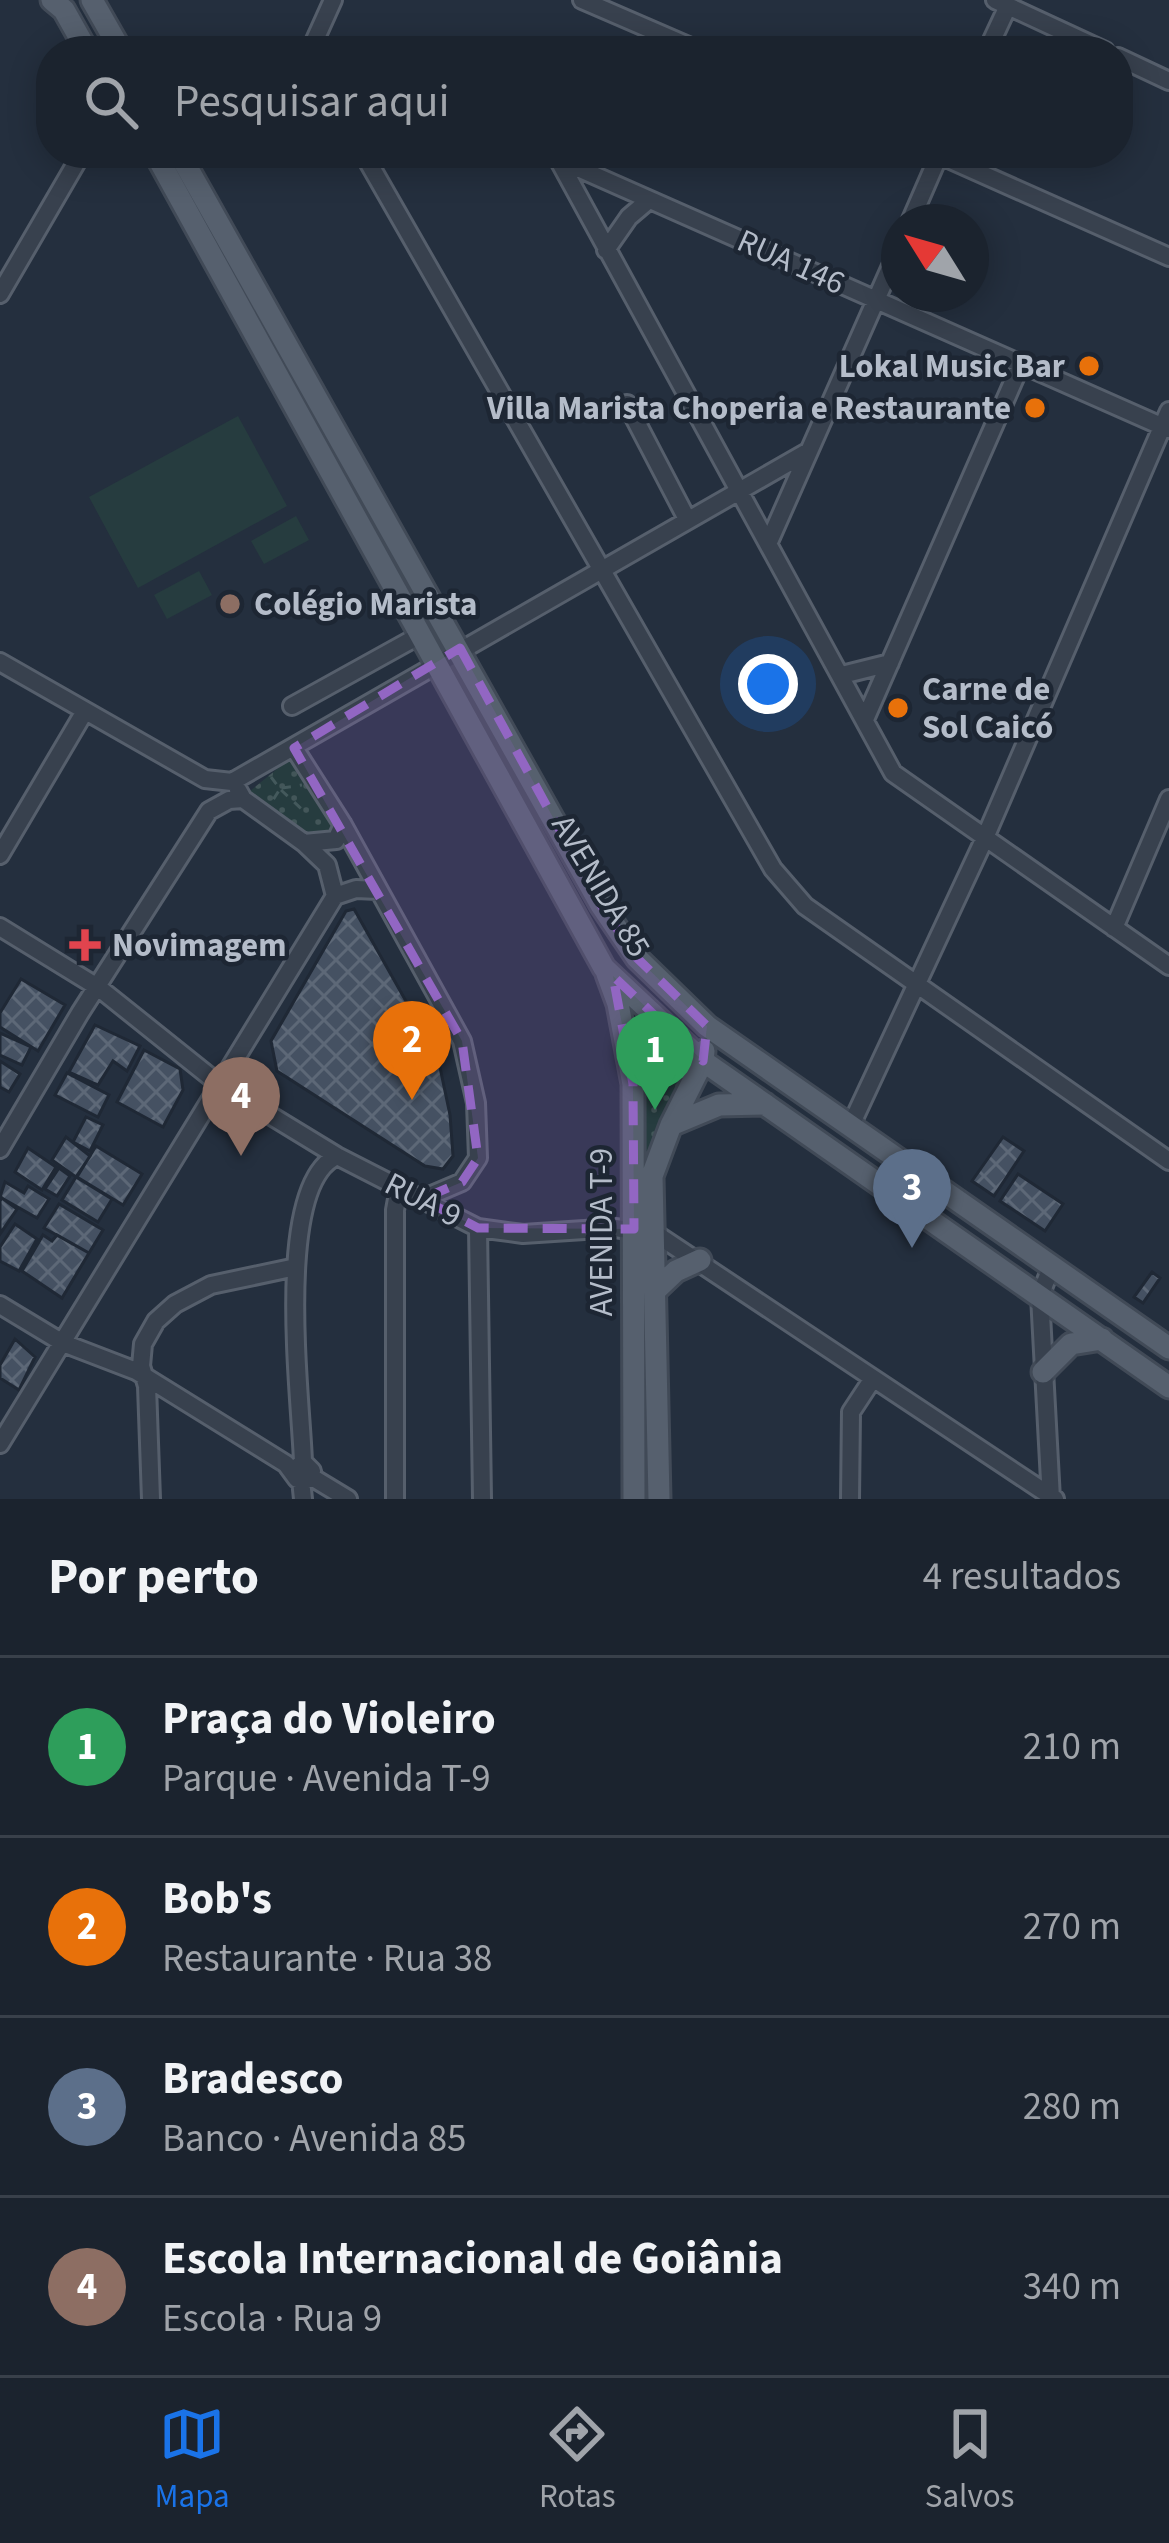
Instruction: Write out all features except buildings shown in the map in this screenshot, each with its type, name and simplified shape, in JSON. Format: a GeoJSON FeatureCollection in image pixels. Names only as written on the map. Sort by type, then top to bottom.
{"type":"FeatureCollection","features":[{"type":"Feature","properties":{"kind":"main road"},"geometry":{"type":"LineString","coordinates":[[52,0],[64,10],[79,36]]}},
{"type":"Feature","properties":{"kind":"main road"},"geometry":{"type":"LineString","coordinates":[[73,0],[92,36]]}},
{"type":"Feature","properties":{"kind":"main road"},"geometry":{"type":"LineString","coordinates":[[92,0],[112,36]]}},
{"type":"Feature","properties":{"kind":"main road"},"geometry":{"type":"LineString","coordinates":[[107,0],[126,36]]}},
{"type":"Feature","properties":{"kind":"main road","name":"AVENIDA 85"},"geometry":{"type":"LineString","coordinates":[[153,168],[210,272],[229,290]]}},
{"type":"Feature","properties":{"kind":"main road","name":"AVENIDA 85"},"geometry":{"type":"LineString","coordinates":[[163,168],[604,968],[704,1061],[1169,1387]]}},
{"type":"Feature","properties":{"kind":"main road","name":"AVENIDA 85"},"geometry":{"type":"LineString","coordinates":[[187,168],[601,904],[637,958],[706,1026],[1169,1348]]}},
{"type":"Feature","properties":{"kind":"main road","name":"AVENIDA 85"},"geometry":{"type":"LineString","coordinates":[[197,168],[241,246],[253,282]]}},
{"type":"Feature","properties":{"kind":"main road","name":"AVENIDA T-9"},"geometry":{"type":"LineString","coordinates":[[604,968],[618,1004],[633,1084],[645,1232],[657,1289],[659,1499]]}},
{"type":"Feature","properties":{"kind":"main road","name":"AVENIDA T-9"},"geometry":{"type":"LineString","coordinates":[[634,1499],[645,1232],[652,1176],[671,1125],[704,1061],[706,1026]]}},
{"type":"Feature","properties":{"kind":"main road"},"geometry":{"type":"LineString","coordinates":[[671,1125],[719,1105],[765,1104]]}},
{"type":"Feature","properties":{"kind":"main road"},"geometry":{"type":"LineString","coordinates":[[657,1289],[676,1271],[700,1260]]}},
{"type":"Feature","properties":{"kind":"main road"},"geometry":{"type":"LineString","coordinates":[[1043,1372],[1071,1345],[1102,1339]]}},
{"type":"Feature","properties":{"kind":"street"},"geometry":{"type":"LineString","coordinates":[[316,36],[332,0]]}},
{"type":"Feature","properties":{"kind":"street"},"geometry":{"type":"LineString","coordinates":[[582,0],[665,36]]}},
{"type":"Feature","properties":{"kind":"street"},"geometry":{"type":"LineString","coordinates":[[991,36],[1001,3],[1072,36]]}},
{"type":"Feature","properties":{"kind":"street"},"geometry":{"type":"LineString","coordinates":[[1133,64],[1169,81]]}},
{"type":"Feature","properties":{"kind":"street"},"geometry":{"type":"LineString","coordinates":[[0,294],[73,168]]}},
{"type":"Feature","properties":{"kind":"street"},"geometry":{"type":"LineString","coordinates":[[371,168],[773,868],[805,906],[1169,1161]]}},
{"type":"Feature","properties":{"kind":"street"},"geometry":{"type":"LineString","coordinates":[[376,168],[376,176]]}},
{"type":"Feature","properties":{"kind":"street"},"geometry":{"type":"LineString","coordinates":[[558,168],[893,772],[1169,966]]}},
{"type":"Feature","properties":{"kind":"street","name":"RUA 146"},"geometry":{"type":"LineString","coordinates":[[578,168],[1021,364],[1167,422]]}},
{"type":"Feature","properties":{"kind":"street"},"geometry":{"type":"LineString","coordinates":[[917,204],[932,168]]}},
{"type":"Feature","properties":{"kind":"street"},"geometry":{"type":"LineString","coordinates":[[969,168],[1169,257]]}},
{"type":"Feature","properties":{"kind":"street"},"geometry":{"type":"LineString","coordinates":[[606,250],[628,218],[649,200]]}},
{"type":"Feature","properties":{"kind":"street"},"geometry":{"type":"LineString","coordinates":[[768,544],[881,291]]}},
{"type":"Feature","properties":{"kind":"street"},"geometry":{"type":"LineString","coordinates":[[866,717],[1021,364]]}},
{"type":"Feature","properties":{"kind":"street"},"geometry":{"type":"LineString","coordinates":[[627,404],[687,519]]}},
{"type":"Feature","properties":{"kind":"street"},"geometry":{"type":"LineString","coordinates":[[850,1124],[984,840],[1167,422]]}},
{"type":"Feature","properties":{"kind":"street"},"geometry":{"type":"LineString","coordinates":[[0,662],[205,779],[242,778],[460,648],[809,451]]}},
{"type":"Feature","properties":{"kind":"street"},"geometry":{"type":"LineString","coordinates":[[292,706],[422,634]]}},
{"type":"Feature","properties":{"kind":"street"},"geometry":{"type":"LineString","coordinates":[[842,675],[890,663]]}},
{"type":"Feature","properties":{"kind":"street"},"geometry":{"type":"LineString","coordinates":[[0,855],[85,711]]}},
{"type":"Feature","properties":{"kind":"street"},"geometry":{"type":"LineString","coordinates":[[294,748],[343,825],[462,1041],[476,1103],[478,1157],[473,1171],[449,1190],[422,1199]]}},
{"type":"Feature","properties":{"kind":"street"},"geometry":{"type":"LineString","coordinates":[[242,778],[238,789],[327,866],[335,896]]}},
{"type":"Feature","properties":{"kind":"street"},"geometry":{"type":"LineString","coordinates":[[205,779],[209,811]]}},
{"type":"Feature","properties":{"kind":"street"},"geometry":{"type":"LineString","coordinates":[[0,1149],[209,811],[230,800],[250,800]]}},
{"type":"Feature","properties":{"kind":"street"},"geometry":{"type":"LineString","coordinates":[[1114,928],[1169,800]]}},
{"type":"Feature","properties":{"kind":"street"},"geometry":{"type":"LineString","coordinates":[[304,843],[336,840],[343,825]]}},
{"type":"Feature","properties":{"kind":"street"},"geometry":{"type":"LineString","coordinates":[[0,1444],[335,896],[356,889],[378,890]]}},
{"type":"Feature","properties":{"kind":"street","name":"RUA 9"},"geometry":{"type":"LineString","coordinates":[[0,927],[99,988],[219,1084],[337,1156],[478,1228],[523,1234],[645,1232]]}},
{"type":"Feature","properties":{"kind":"street"},"geometry":{"type":"LineString","coordinates":[[303,1476],[297,1233],[304,1202],[320,1170],[337,1156]]}},
{"type":"Feature","properties":{"kind":"street"},"geometry":{"type":"LineString","coordinates":[[395,1499],[395,1210],[400,1188]]}},
{"type":"Feature","properties":{"kind":"street"},"geometry":{"type":"LineString","coordinates":[[478,1228],[482,1499]]}},
{"type":"Feature","properties":{"kind":"street"},"geometry":{"type":"LineString","coordinates":[[645,1232],[700,1260],[1052,1498]]}},
{"type":"Feature","properties":{"kind":"street"},"geometry":{"type":"LineString","coordinates":[[1052,1265],[1040,1296],[1052,1498]]}},
{"type":"Feature","properties":{"kind":"street"},"geometry":{"type":"LineString","coordinates":[[152,1499],[140,1371],[143,1344],[156,1321],[175,1304],[211,1285],[296,1267]]}},
{"type":"Feature","properties":{"kind":"street"},"geometry":{"type":"LineString","coordinates":[[0,1305],[63,1342],[140,1371],[347,1499]]}},
{"type":"Feature","properties":{"kind":"street"},"geometry":{"type":"LineString","coordinates":[[850,1499],[851,1412],[872,1379]]}},
{"type":"Feature","properties":{"kind":"path"},"geometry":{"type":"LineString","coordinates":[[250,800],[268,808],[280,789],[309,784],[301,770]]}},
{"type":"Feature","properties":{"kind":"path"},"geometry":{"type":"LineString","coordinates":[[270,775],[305,817],[313,809]]}},
{"type":"Feature","properties":{"kind":"path"},"geometry":{"type":"LineString","coordinates":[[642,1039],[687,1080]]}},
{"type":"Feature","properties":{"kind":"highlighted area"},"geometry":{"type":"Polygon","coordinates":[[[460,648],[601,905],[637,958],[707,1026],[703,1061],[613,976],[633,1084],[634,1229],[478,1228],[422,1199],[462,1182],[478,1158],[462,1041],[294,748],[460,648]]]}},
{"type":"Feature","properties":{"kind":"green space"},"geometry":{"type":"Polygon","coordinates":[[[238,416],[287,506],[138,588],[89,497],[238,416]]]}},
{"type":"Feature","properties":{"kind":"green space"},"geometry":{"type":"Polygon","coordinates":[[[296,516],[309,540],[264,564],[251,541],[296,516]]]}},
{"type":"Feature","properties":{"kind":"green space"},"geometry":{"type":"Polygon","coordinates":[[[199,571],[212,595],[167,619],[154,595],[199,571]]]}},
{"type":"Feature","properties":{"kind":"green space"},"geometry":{"type":"Polygon","coordinates":[[[293,756],[337,830],[332,838],[315,837],[244,796],[293,756]]]}},
{"type":"Feature","properties":{"kind":"green space"},"geometry":{"type":"Polygon","coordinates":[[[625,1016],[690,1074],[649,1153],[648,1202],[641,1201],[625,1016]]]}},
{"type":"Feature","properties":{"kind":"place","name":"Lokal Music Bar"},"geometry":{"type":"Point","coordinates":[1089,366]}},
{"type":"Feature","properties":{"kind":"place","name":"Villa Marista Choperia e Restaurante"},"geometry":{"type":"Point","coordinates":[1035,408]}},
{"type":"Feature","properties":{"kind":"place","name":"Colégio Marista"},"geometry":{"type":"Point","coordinates":[230,604]}},
{"type":"Feature","properties":{"kind":"place","name":"Carne de Sol Caicó"},"geometry":{"type":"Point","coordinates":[898,708]}},
{"type":"Feature","properties":{"kind":"place","name":"Novimagem"},"geometry":{"type":"Point","coordinates":[85,945]}},
{"type":"Feature","properties":{"kind":"place","name":"Bob's"},"geometry":{"type":"Point","coordinates":[412,1100]}},
{"type":"Feature","properties":{"kind":"place","name":"Praça do Violeiro"},"geometry":{"type":"Point","coordinates":[655,1110]}},
{"type":"Feature","properties":{"kind":"place","name":"Escola Internacional de Goiânia"},"geometry":{"type":"Point","coordinates":[241,1156]}},
{"type":"Feature","properties":{"kind":"place","name":"Bradesco"},"geometry":{"type":"Point","coordinates":[912,1248]}}]}
